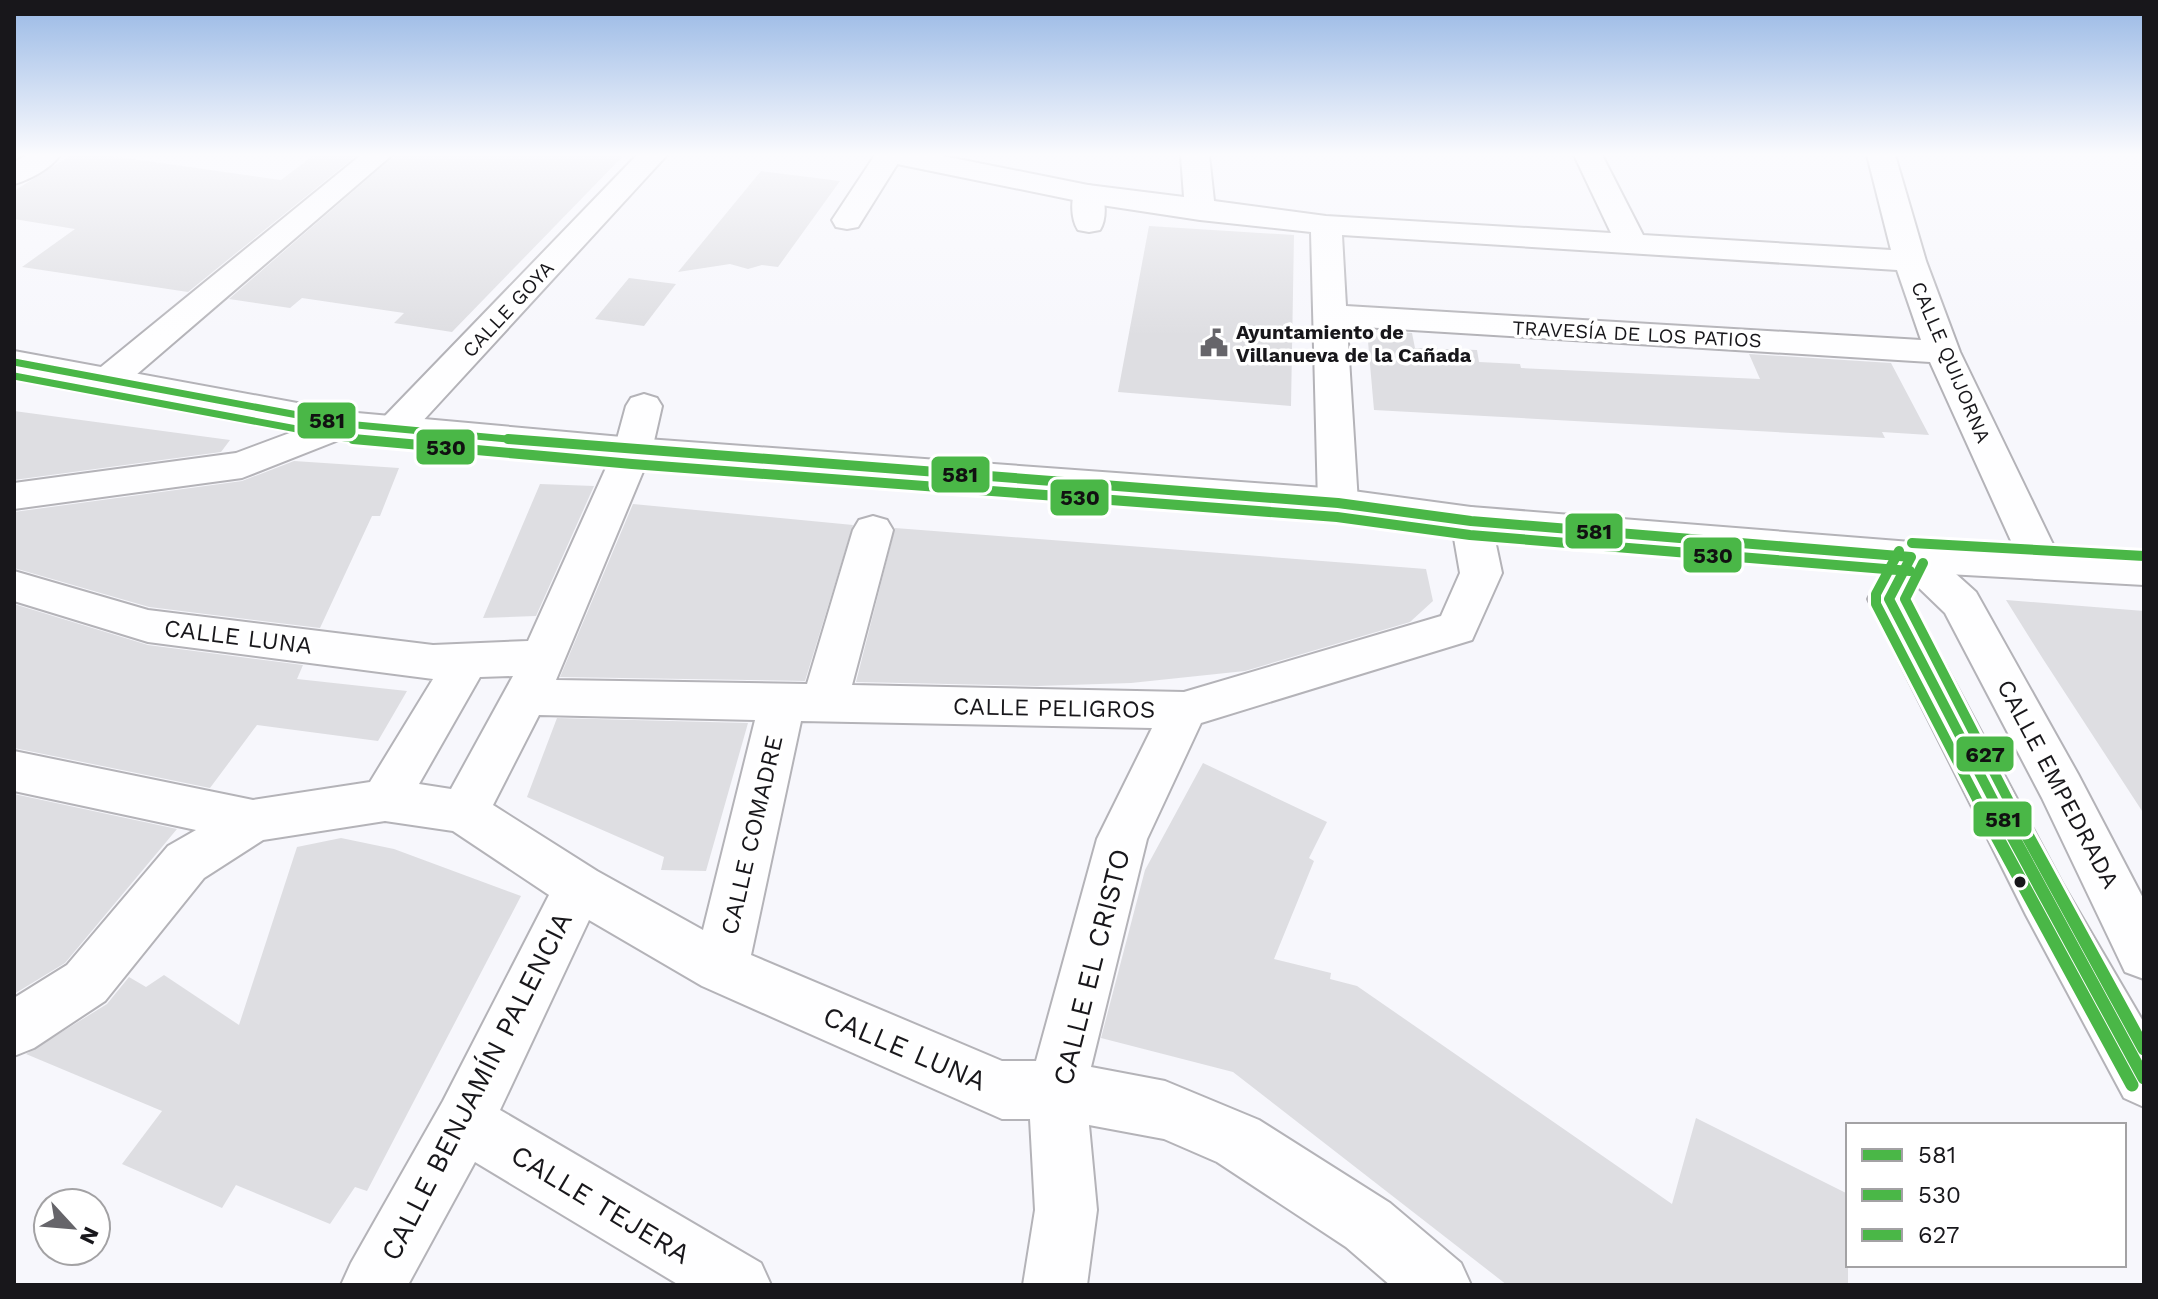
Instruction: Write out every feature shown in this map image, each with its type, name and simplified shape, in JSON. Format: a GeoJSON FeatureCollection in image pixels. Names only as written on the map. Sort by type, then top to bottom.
{"type":"FeatureCollection","features":[{"type":"Feature","properties":{"kind":"street"},"geometry":{"type":"LineString","coordinates":[[109,379],[305,216]]}},
{"type":"Feature","properties":{"kind":"street","name":"CALLE GOYA"},"geometry":{"type":"LineString","coordinates":[[395,428],[596,216]]}},
{"type":"Feature","properties":{"kind":"street"},"geometry":{"type":"LineString","coordinates":[[847,220],[850,216]]}},
{"type":"Feature","properties":{"kind":"street"},"geometry":{"type":"LineString","coordinates":[[1242,216],[1326,225],[1910,261]]}},
{"type":"Feature","properties":{"kind":"street"},"geometry":{"type":"LineString","coordinates":[[1618,216],[1632,244]]}},
{"type":"Feature","properties":{"kind":"street","name":"CALLE QUIJORNA"},"geometry":{"type":"LineString","coordinates":[[1898,216],[1910,261],[1943,352],[2041,563]]}},
{"type":"Feature","properties":{"kind":"street"},"geometry":{"type":"LineString","coordinates":[[1326,225],[1338,503]]}},
{"type":"Feature","properties":{"kind":"street","name":"TRAVESÍA DE LOS PATIOS"},"geometry":{"type":"LineString","coordinates":[[1330,315],[1943,352]]}},
{"type":"Feature","properties":{"kind":"street"},"geometry":{"type":"LineString","coordinates":[[14,362],[346,424],[633,450],[1338,503],[1471,521],[1911,557],[2144,570]]}},
{"type":"Feature","properties":{"kind":"street"},"geometry":{"type":"LineString","coordinates":[[14,771],[253,821],[385,800],[464,812],[535,678],[633,450],[644,406]]}},
{"type":"Feature","properties":{"kind":"street"},"geometry":{"type":"LineString","coordinates":[[14,496],[242,465],[346,424]]}},
{"type":"Feature","properties":{"kind":"street","name":"CALLE PELIGROS"},"geometry":{"type":"LineString","coordinates":[[535,678],[803,703],[1184,710],[1457,628],[1481,573],[1471,521]]}},
{"type":"Feature","properties":{"kind":"street","name":"CALLE COMADRE"},"geometry":{"type":"LineString","coordinates":[[721,968],[803,703],[873,530]]}},
{"type":"Feature","properties":{"kind":"street"},"geometry":{"type":"LineString","coordinates":[[1911,557],[1889,599],[2044,899],[2144,1078]]}},
{"type":"Feature","properties":{"kind":"street","name":"CALLE EMPEDRADA"},"geometry":{"type":"LineString","coordinates":[[1911,557],[1961,603],[2061,788],[2144,954]]}},
{"type":"Feature","properties":{"kind":"street","name":"CALLE LUNA"},"geometry":{"type":"LineString","coordinates":[[14,586],[148,626],[433,662],[466,663],[535,678]]}},
{"type":"Feature","properties":{"kind":"street"},"geometry":{"type":"LineString","coordinates":[[385,800],[466,663]]}},
{"type":"Feature","properties":{"kind":"street","name":"CALLE EL CRISTO"},"geometry":{"type":"LineString","coordinates":[[1055,1285],[1066,1210],[1057,1090],[1122,839],[1184,710]]}},
{"type":"Feature","properties":{"kind":"street","name":"CALLE LUNA"},"geometry":{"type":"LineString","coordinates":[[464,812],[579,887],[721,968],[1002,1090],[1057,1090],[1165,1110],[1238,1141],[1368,1225],[1439,1285]]}},
{"type":"Feature","properties":{"kind":"street"},"geometry":{"type":"LineString","coordinates":[[14,1029],[86,983],[186,862],[253,821]]}},
{"type":"Feature","properties":{"kind":"street","name":"CALLE BENJAMÍN PALENCIA"},"geometry":{"type":"LineString","coordinates":[[373,1285],[464,1122],[579,887]]}},
{"type":"Feature","properties":{"kind":"street","name":"CALLE TEJERA"},"geometry":{"type":"LineString","coordinates":[[464,1122],[739,1285]]}},
{"type":"Feature","properties":{"kind":"building"},"geometry":{"type":"Polygon","coordinates":[[[14,216],[282,216],[188,292],[22,267],[75,229],[14,219],[14,216]]]}},
{"type":"Feature","properties":{"kind":"building"},"geometry":{"type":"Polygon","coordinates":[[[325,216],[565,216],[452,332],[394,323],[404,313],[302,298],[290,308],[229,299],[325,216]]]}},
{"type":"Feature","properties":{"kind":"building"},"geometry":{"type":"Polygon","coordinates":[[[724,216],[815,216],[778,267],[762,265],[748,269],[730,264],[678,272],[724,216]]]}},
{"type":"Feature","properties":{"kind":"building","name":"Ayuntamiento de Villanueva de la Cañada"},"geometry":{"type":"Polygon","coordinates":[[[1149,226],[1294,235],[1291,406],[1118,392],[1149,226]]]}},
{"type":"Feature","properties":{"kind":"building"},"geometry":{"type":"Polygon","coordinates":[[[629,278],[676,284],[644,326],[595,319],[629,278]]]}},
{"type":"Feature","properties":{"kind":"building"},"geometry":{"type":"Polygon","coordinates":[[[1367,330],[1412,333],[1415,348],[1477,350],[1479,362],[1520,364],[1521,368],[1760,379],[1749,354],[1891,363],[1929,435],[1882,432],[1885,438],[1374,410],[1367,330]]]}},
{"type":"Feature","properties":{"kind":"building"},"geometry":{"type":"Polygon","coordinates":[[[14,411],[230,440],[221,452],[14,480],[14,411]]]}},
{"type":"Feature","properties":{"kind":"building"},"geometry":{"type":"Polygon","coordinates":[[[294,461],[399,468],[380,516],[372,516],[320,628],[149,607],[14,568],[14,512],[242,481],[294,461]]]}},
{"type":"Feature","properties":{"kind":"building"},"geometry":{"type":"Polygon","coordinates":[[[540,484],[594,486],[536,616],[483,618],[540,484]]]}},
{"type":"Feature","properties":{"kind":"building"},"geometry":{"type":"Polygon","coordinates":[[[633,504],[853,525],[805,681],[560,677],[633,504]]]}},
{"type":"Feature","properties":{"kind":"building"},"geometry":{"type":"Polygon","coordinates":[[[895,528],[1426,569],[1433,601],[1410,622],[1245,671],[1131,683],[1037,686],[856,682],[895,528]]]}},
{"type":"Feature","properties":{"kind":"building"},"geometry":{"type":"Polygon","coordinates":[[[2006,600],[2144,611],[2144,814],[2043,659],[2006,600]]]}},
{"type":"Feature","properties":{"kind":"building"},"geometry":{"type":"Polygon","coordinates":[[[14,604],[148,645],[303,665],[297,679],[407,691],[378,741],[257,725],[210,788],[14,748],[14,604]]]}},
{"type":"Feature","properties":{"kind":"building"},"geometry":{"type":"Polygon","coordinates":[[[557,718],[748,723],[706,871],[661,870],[664,857],[527,797],[557,718]]]}},
{"type":"Feature","properties":{"kind":"building"},"geometry":{"type":"Polygon","coordinates":[[[1203,763],[1327,822],[1309,858],[1314,861],[1274,959],[1331,973],[1330,979],[1357,986],[1672,1204],[1696,1118],[1846,1193],[1848,1285],[1507,1285],[1233,1072],[1101,1038],[1145,870],[1203,763]]]}},
{"type":"Feature","properties":{"kind":"building"},"geometry":{"type":"Polygon","coordinates":[[[14,794],[177,829],[65,963],[14,994],[14,794]]]}},
{"type":"Feature","properties":{"kind":"building"},"geometry":{"type":"Polygon","coordinates":[[[341,838],[394,849],[521,896],[367,1191],[355,1187],[330,1224],[236,1185],[222,1208],[122,1164],[162,1111],[26,1054],[107,1004],[129,977],[146,987],[164,975],[239,1025],[297,847],[341,838]]]}},
{"type":"Feature","properties":{"kind":"transit line","name":"581"},"geometry":{"type":"LineString","coordinates":[[14,362],[346,424],[633,450],[1338,503],[1471,521],[1911,557]]}},
{"type":"Feature","properties":{"kind":"transit line","name":"530"},"geometry":{"type":"LineString","coordinates":[[14,376],[345,438],[632,464],[1337,517],[1470,535],[1910,571]]}},
{"type":"Feature","properties":{"kind":"transit line","name":"627"},"geometry":{"type":"LineString","coordinates":[[1912,543],[2144,556]]}},
{"type":"Feature","properties":{"kind":"transit line","name":"530"},"geometry":{"type":"LineString","coordinates":[[1899,551],[1876,594],[1876,604],[2032,905],[2132,1085]]}},
{"type":"Feature","properties":{"kind":"transit line","name":"581"},"geometry":{"type":"LineString","coordinates":[[1911,557],[1889,599],[2044,899],[2144,1078]]}},
{"type":"Feature","properties":{"kind":"transit line","name":"627"},"geometry":{"type":"LineString","coordinates":[[1923,563],[1905,599],[2056,892],[2144,1049]]}},
{"type":"Feature","properties":{"kind":"place","name":"Ayuntamiento de Villanueva de la Cañada"},"geometry":{"type":"Point","coordinates":[1214,343]}}]}
